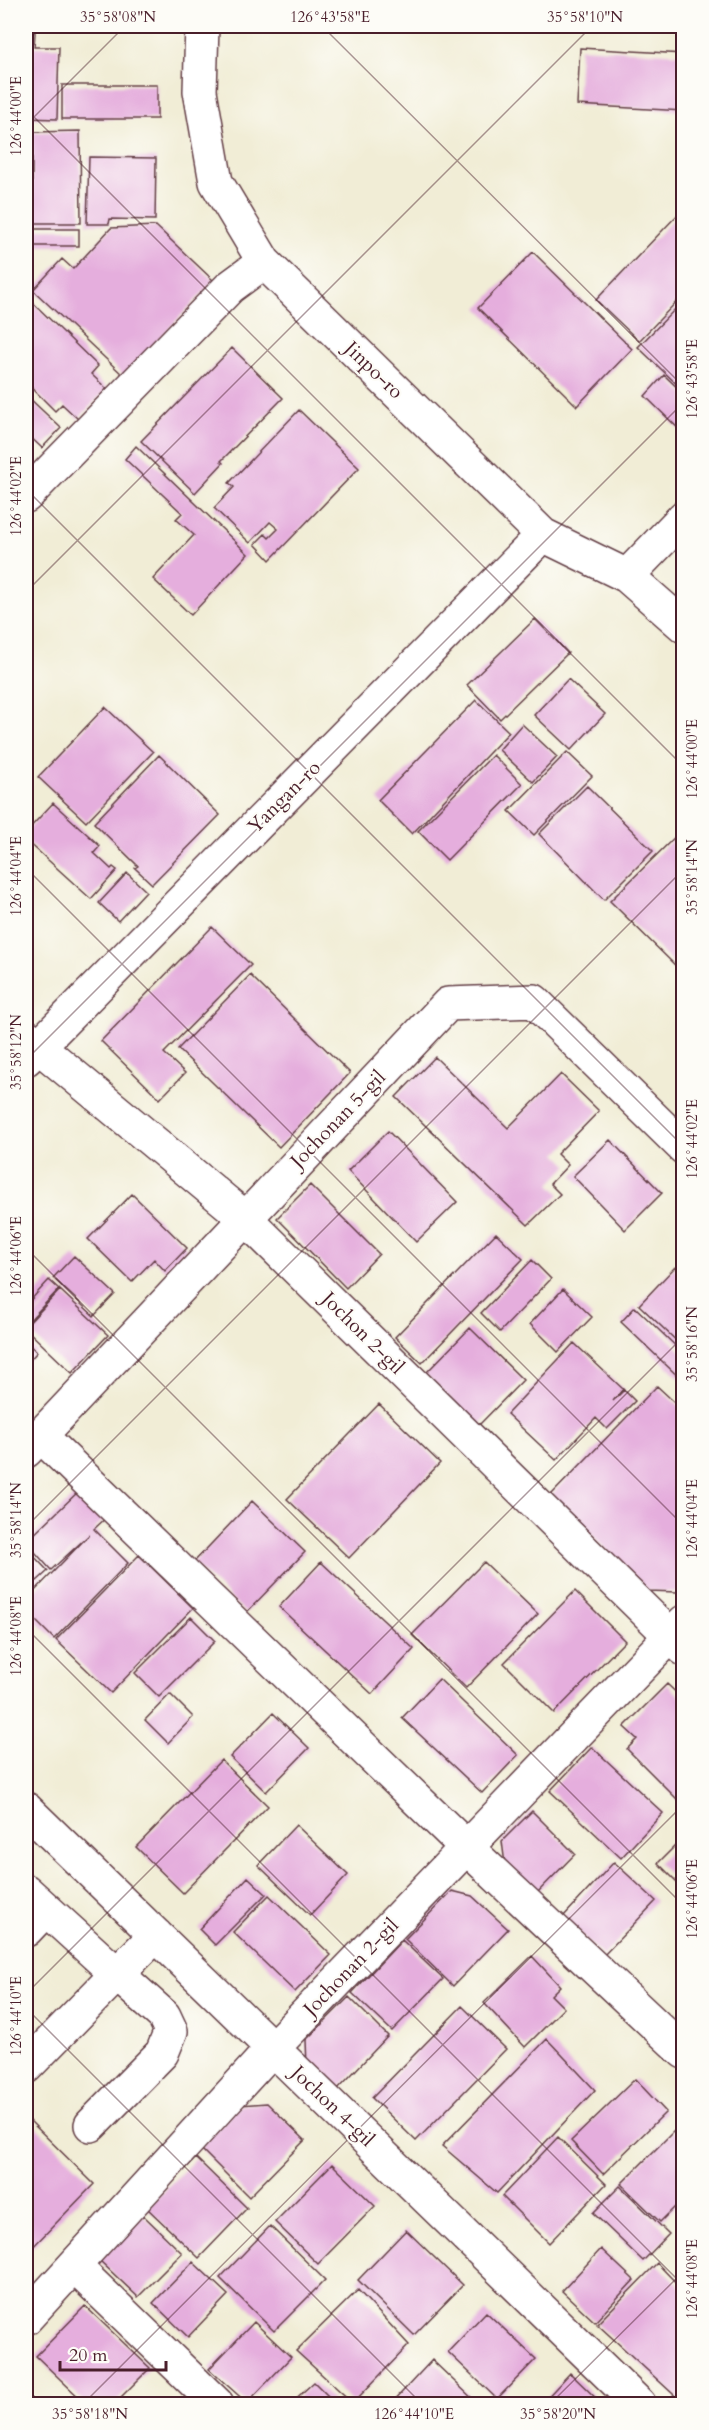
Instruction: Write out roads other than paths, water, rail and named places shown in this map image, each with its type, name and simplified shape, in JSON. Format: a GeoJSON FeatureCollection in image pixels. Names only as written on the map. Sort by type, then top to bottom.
{"type":"FeatureCollection","features":[{"type":"Feature","properties":{"kind":"street","name":"Jinpo-ro"},"geometry":{"type":"LineString","coordinates":[[202,26],[200,91],[216,182],[264,262],[543,535],[627,576],[684,626]]}},
{"type":"Feature","properties":{"kind":"street"},"geometry":{"type":"LineString","coordinates":[[26,496],[230,287],[264,262]]}},
{"type":"Feature","properties":{"kind":"street"},"geometry":{"type":"LineString","coordinates":[[627,576],[684,517]]}},
{"type":"Feature","properties":{"kind":"street","name":"Yangan-ro"},"geometry":{"type":"LineString","coordinates":[[29,1047],[543,535]]}},
{"type":"Feature","properties":{"kind":"street","name":"Jochonan 5-gil"},"geometry":{"type":"LineString","coordinates":[[33,1443],[244,1217],[448,1004],[534,1001],[681,1141]]}},
{"type":"Feature","properties":{"kind":"street","name":"Jochon 2-gil"},"geometry":{"type":"LineString","coordinates":[[29,1047],[244,1217],[679,1636]]}},
{"type":"Feature","properties":{"kind":"street"},"geometry":{"type":"LineString","coordinates":[[33,1443],[684,2052]]}},
{"type":"Feature","properties":{"kind":"street","name":"Jochonan 2-gil"},"geometry":{"type":"LineString","coordinates":[[26,2318],[273,2048],[467,1848],[679,1636]]}},
{"type":"Feature","properties":{"kind":"street","name":"Jochon 4-gil"},"geometry":{"type":"LineString","coordinates":[[26,1809],[639,2404]]}},
{"type":"Feature","properties":{"kind":"street"},"geometry":{"type":"LineString","coordinates":[[32,1910],[117,1974],[164,2016],[171,2031],[162,2052],[91,2125]]}},
{"type":"Feature","properties":{"kind":"street"},"geometry":{"type":"LineString","coordinates":[[26,2067],[156,1935]]}},
{"type":"Feature","properties":{"kind":"street"},"geometry":{"type":"LineString","coordinates":[[74,2266],[217,2404]]}}]}
